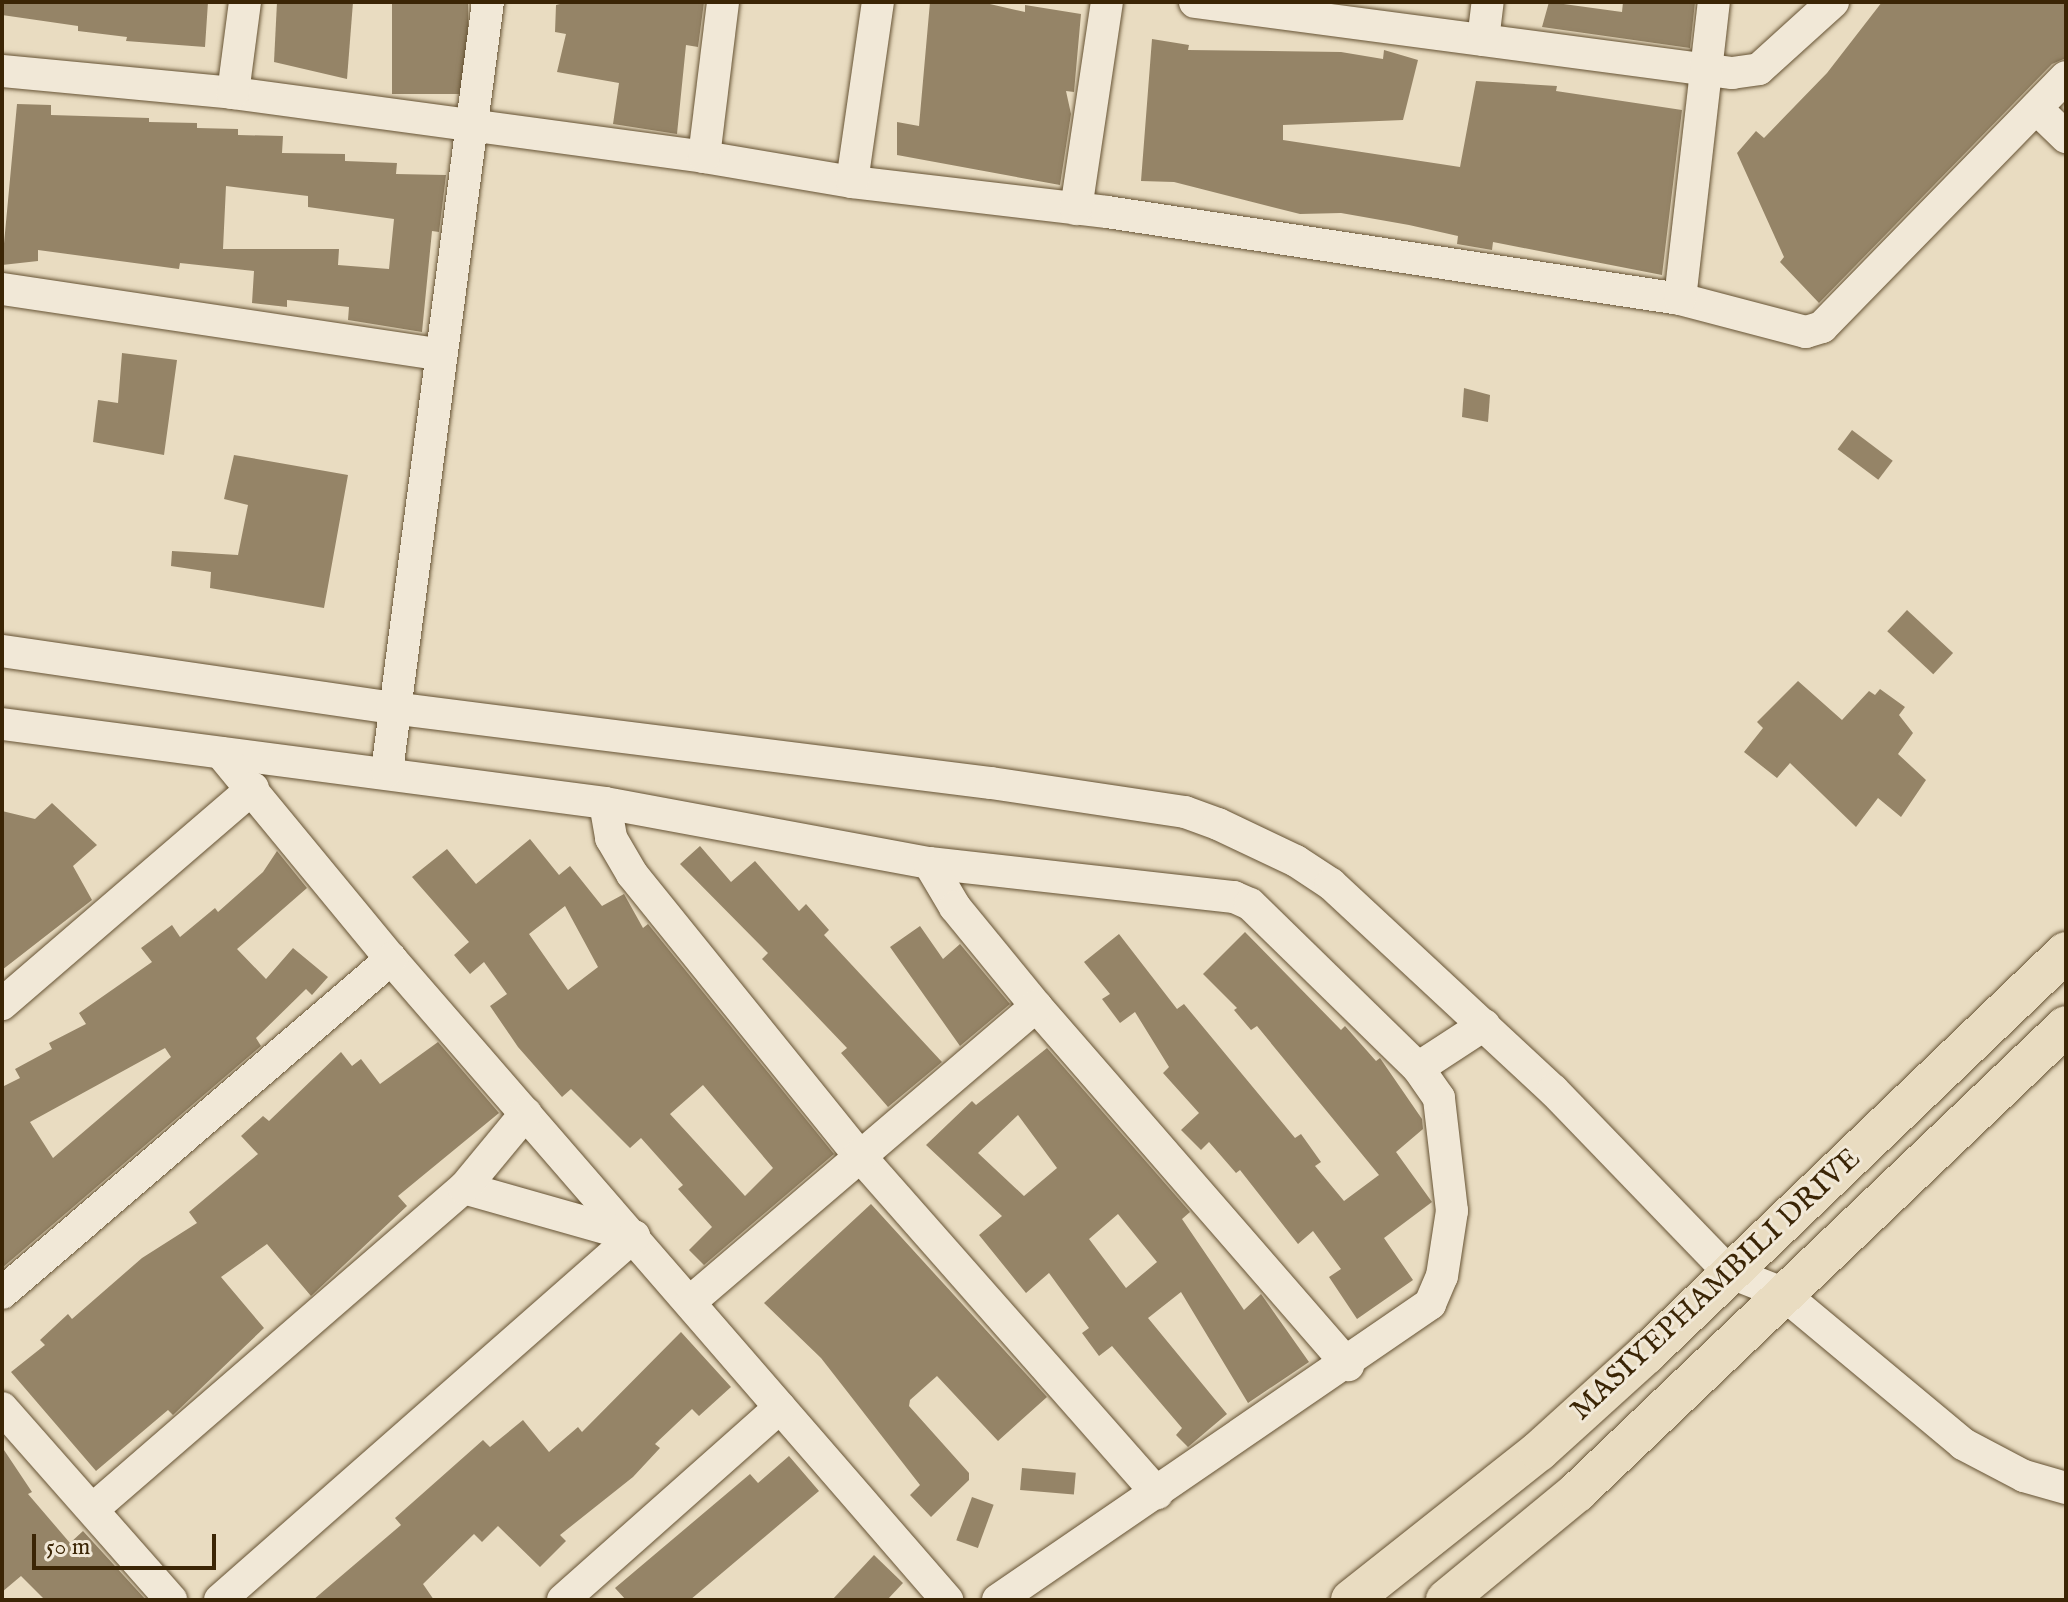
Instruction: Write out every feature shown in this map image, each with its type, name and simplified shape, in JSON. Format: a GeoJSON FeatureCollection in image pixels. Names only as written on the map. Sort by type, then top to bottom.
{"type":"FeatureCollection","features":[{"type":"Feature","properties":{"kind":"main road","name":"MASIYEPHAMBILI DRIVE"},"geometry":{"type":"LineString","coordinates":[[1351,1600],[1539,1451],[2066,952]]}},
{"type":"Feature","properties":{"kind":"main road","name":"MASIYEPHAMBILI DRIVE"},"geometry":{"type":"LineString","coordinates":[[1446,1600],[1577,1492],[1782,1293],[2066,1026]]}},
{"type":"Feature","properties":{"kind":"street"},"geometry":{"type":"LineString","coordinates":[[233,93],[245,2]]}},
{"type":"Feature","properties":{"kind":"street"},"geometry":{"type":"LineString","coordinates":[[387,771],[392,708],[488,2]]}},
{"type":"Feature","properties":{"kind":"street"},"geometry":{"type":"LineString","coordinates":[[704,157],[723,2]]}},
{"type":"Feature","properties":{"kind":"street"},"geometry":{"type":"LineString","coordinates":[[852,182],[878,2]]}},
{"type":"Feature","properties":{"kind":"street"},"geometry":{"type":"LineString","coordinates":[[1076,209],[1107,2]]}},
{"type":"Feature","properties":{"kind":"street"},"geometry":{"type":"LineString","coordinates":[[1195,2],[1325,11],[1483,40],[1732,73],[1759,69],[1833,2]]}},
{"type":"Feature","properties":{"kind":"street"},"geometry":{"type":"LineString","coordinates":[[1483,40],[1488,2]]}},
{"type":"Feature","properties":{"kind":"street"},"geometry":{"type":"LineString","coordinates":[[1680,299],[1704,67],[1714,2]]}},
{"type":"Feature","properties":{"kind":"street"},"geometry":{"type":"LineString","coordinates":[[2,71],[233,93],[704,157],[852,182],[1076,209],[1680,299],[1787,329],[1822,327],[2066,77]]}},
{"type":"Feature","properties":{"kind":"street"},"geometry":{"type":"LineString","coordinates":[[2036,108],[2066,137]]}},
{"type":"Feature","properties":{"kind":"street"},"geometry":{"type":"LineString","coordinates":[[2,289],[441,355]]}},
{"type":"Feature","properties":{"kind":"street"},"geometry":{"type":"LineString","coordinates":[[2,651],[392,708],[1185,812],[1296,861],[1331,884],[1484,1025],[1729,1272],[1782,1293],[1963,1444],[2024,1476],[2066,1488]]}},
{"type":"Feature","properties":{"kind":"street"},"geometry":{"type":"LineString","coordinates":[[2,724],[387,771],[605,803],[929,863],[1234,897],[1250,904],[1418,1068],[1439,1098],[1452,1211],[1442,1276],[1430,1304],[1348,1365],[998,1600]]}},
{"type":"Feature","properties":{"kind":"street"},"geometry":{"type":"LineString","coordinates":[[221,753],[253,788],[391,959],[691,1301],[947,1600]]}},
{"type":"Feature","properties":{"kind":"street"},"geometry":{"type":"LineString","coordinates":[[2,1004],[253,788]]}},
{"type":"Feature","properties":{"kind":"street"},"geometry":{"type":"LineString","coordinates":[[605,803],[611,838],[632,874],[859,1155],[1157,1493]]}},
{"type":"Feature","properties":{"kind":"street"},"geometry":{"type":"LineString","coordinates":[[929,863],[955,907],[1036,1006],[1348,1365]]}},
{"type":"Feature","properties":{"kind":"street"},"geometry":{"type":"LineString","coordinates":[[2,1293],[391,959]]}},
{"type":"Feature","properties":{"kind":"street"},"geometry":{"type":"LineString","coordinates":[[691,1301],[1036,1006]]}},
{"type":"Feature","properties":{"kind":"street"},"geometry":{"type":"LineString","coordinates":[[1418,1068],[1484,1025]]}},
{"type":"Feature","properties":{"kind":"street"},"geometry":{"type":"LineString","coordinates":[[93,1509],[464,1188],[526,1113]]}},
{"type":"Feature","properties":{"kind":"street"},"geometry":{"type":"LineString","coordinates":[[464,1188],[634,1236]]}},
{"type":"Feature","properties":{"kind":"street"},"geometry":{"type":"LineString","coordinates":[[220,1600],[634,1236]]}},
{"type":"Feature","properties":{"kind":"street"},"geometry":{"type":"LineString","coordinates":[[563,1600],[780,1407]]}},
{"type":"Feature","properties":{"kind":"street"},"geometry":{"type":"LineString","coordinates":[[2,1408],[171,1600]]}},
{"type":"Feature","properties":{"kind":"building"},"geometry":{"type":"Polygon","coordinates":[[[2,2],[208,2],[205,47],[126,41],[127,37],[78,31],[78,26],[2,15],[2,2]]]}},
{"type":"Feature","properties":{"kind":"building"},"geometry":{"type":"Polygon","coordinates":[[[277,2],[353,2],[347,79],[274,62],[277,2]]]}},
{"type":"Feature","properties":{"kind":"building"},"geometry":{"type":"Polygon","coordinates":[[[392,2],[468,2],[468,94],[392,94],[392,2]]]}},
{"type":"Feature","properties":{"kind":"building"},"geometry":{"type":"Polygon","coordinates":[[[568,2],[704,2],[698,47],[686,45],[677,134],[613,124],[619,83],[557,72],[566,34],[555,32],[556,5],[568,2]]]}},
{"type":"Feature","properties":{"kind":"building"},"geometry":{"type":"Polygon","coordinates":[[[930,2],[981,2],[1025,12],[1025,5],[1081,14],[1074,92],[1066,91],[1071,114],[1060,185],[897,155],[897,122],[919,126],[930,2]]]}},
{"type":"Feature","properties":{"kind":"building"},"geometry":{"type":"Polygon","coordinates":[[[1549,2],[1622,12],[1623,2],[1695,2],[1690,48],[1542,27],[1549,2]]]}},
{"type":"Feature","properties":{"kind":"building"},"geometry":{"type":"Polygon","coordinates":[[[1882,2],[2066,2],[2066,58],[2052,64],[1819,303],[1780,262],[1784,257],[1737,153],[1756,131],[1764,138],[1827,73],[1882,2]]]}},
{"type":"Feature","properties":{"kind":"building"},"geometry":{"type":"Polygon","coordinates":[[[1152,39],[1189,45],[1188,50],[1341,52],[1383,59],[1384,50],[1418,60],[1403,120],[1283,125],[1283,140],[1460,167],[1476,81],[1557,86],[1556,91],[1682,110],[1662,275],[1493,242],[1492,250],[1457,244],[1458,236],[1409,225],[1341,213],[1300,214],[1174,182],[1141,181],[1152,39]]]}},
{"type":"Feature","properties":{"kind":"building"},"geometry":{"type":"Polygon","coordinates":[[[17,104],[51,105],[51,115],[149,118],[149,122],[197,123],[197,128],[238,129],[238,135],[283,136],[282,153],[345,154],[345,161],[397,163],[396,174],[446,175],[439,232],[432,231],[422,332],[348,320],[349,307],[287,300],[287,307],[252,303],[254,271],[180,263],[179,269],[38,250],[38,261],[2,265],[17,104]],[[226,186],[223,249],[339,249],[338,265],[389,269],[394,219],[308,207],[308,196],[226,186]]]}},
{"type":"Feature","properties":{"kind":"building"},"geometry":{"type":"Polygon","coordinates":[[[122,353],[177,360],[164,455],[93,442],[98,400],[118,403],[122,353]]]}},
{"type":"Feature","properties":{"kind":"building"},"geometry":{"type":"Polygon","coordinates":[[[1464,388],[1490,395],[1488,422],[1462,417],[1464,388]]]}},
{"type":"Feature","properties":{"kind":"building"},"geometry":{"type":"Polygon","coordinates":[[[1852,430],[1893,461],[1878,480],[1838,449],[1852,430]]]}},
{"type":"Feature","properties":{"kind":"building"},"geometry":{"type":"Polygon","coordinates":[[[234,455],[348,475],[324,608],[210,588],[211,572],[171,566],[172,551],[238,555],[248,505],[224,499],[234,455]]]}},
{"type":"Feature","properties":{"kind":"building"},"geometry":{"type":"Polygon","coordinates":[[[1907,610],[1953,653],[1933,674],[1887,631],[1907,610]]]}},
{"type":"Feature","properties":{"kind":"building"},"geometry":{"type":"Polygon","coordinates":[[[1798,681],[1842,720],[1869,691],[1875,695],[1880,689],[1905,707],[1899,715],[1913,733],[1898,754],[1926,780],[1901,817],[1878,798],[1856,827],[1790,763],[1777,778],[1744,752],[1763,728],[1757,722],[1798,681]]]}},
{"type":"Feature","properties":{"kind":"building"},"geometry":{"type":"Polygon","coordinates":[[[52,803],[97,845],[73,866],[92,900],[2,970],[2,811],[35,819],[52,803]]]}},
{"type":"Feature","properties":{"kind":"building"},"geometry":{"type":"Polygon","coordinates":[[[530,839],[559,875],[570,866],[602,906],[624,894],[643,928],[648,924],[834,1154],[704,1265],[689,1250],[712,1227],[678,1189],[683,1185],[641,1138],[630,1148],[571,1089],[562,1097],[518,1047],[490,1006],[507,994],[484,962],[470,974],[454,955],[469,942],[412,877],[447,849],[476,884],[530,839]],[[565,906],[529,934],[568,990],[598,967],[565,906]],[[703,1085],[670,1114],[745,1196],[773,1168],[703,1085]]]}},
{"type":"Feature","properties":{"kind":"building"},"geometry":{"type":"Polygon","coordinates":[[[700,846],[731,882],[755,861],[799,911],[806,904],[829,930],[824,935],[942,1062],[888,1107],[841,1053],[847,1048],[762,959],[768,953],[680,864],[700,846]]]}},
{"type":"Feature","properties":{"kind":"building"},"geometry":{"type":"Polygon","coordinates":[[[277,851],[307,888],[237,949],[266,979],[293,948],[328,977],[312,995],[306,989],[256,1038],[261,1046],[2,1268],[2,1087],[20,1078],[15,1069],[52,1049],[49,1043],[86,1024],[79,1013],[152,962],[141,948],[172,925],[180,937],[215,908],[218,912],[263,872],[277,851]],[[165,1048],[30,1122],[53,1158],[171,1057],[165,1048]]]}},
{"type":"Feature","properties":{"kind":"building"},"geometry":{"type":"Polygon","coordinates":[[[920,926],[943,959],[960,944],[1010,1004],[960,1046],[890,947],[920,926]]]}},
{"type":"Feature","properties":{"kind":"building"},"geometry":{"type":"Polygon","coordinates":[[[1245,932],[1341,1030],[1345,1026],[1376,1061],[1380,1058],[1422,1119],[1423,1129],[1396,1152],[1432,1202],[1384,1238],[1413,1280],[1357,1319],[1329,1277],[1341,1269],[1313,1231],[1298,1244],[1240,1170],[1236,1173],[1209,1142],[1201,1150],[1181,1130],[1199,1113],[1163,1073],[1169,1067],[1135,1012],[1120,1023],[1102,999],[1110,994],[1084,962],[1119,934],[1177,1009],[1184,1004],[1295,1138],[1301,1134],[1321,1162],[1315,1166],[1344,1201],[1379,1175],[1257,1026],[1251,1030],[1234,1010],[1237,1008],[1203,974],[1245,932]]]}},
{"type":"Feature","properties":{"kind":"building"},"geometry":{"type":"Polygon","coordinates":[[[438,1042],[499,1113],[398,1196],[407,1206],[311,1296],[267,1244],[221,1277],[264,1328],[173,1415],[168,1410],[96,1471],[11,1372],[45,1345],[40,1340],[68,1314],[72,1319],[142,1258],[197,1223],[189,1212],[258,1154],[241,1136],[263,1116],[269,1121],[341,1052],[352,1066],[361,1059],[380,1084],[438,1042]]]}},
{"type":"Feature","properties":{"kind":"building"},"geometry":{"type":"Polygon","coordinates":[[[1047,1048],[1190,1212],[1182,1219],[1244,1310],[1261,1294],[1309,1362],[1248,1403],[1181,1292],[1148,1318],[1227,1414],[1188,1447],[1176,1435],[1182,1428],[1112,1346],[1099,1356],[1082,1333],[1089,1328],[1049,1273],[1026,1293],[979,1235],[1002,1216],[926,1145],[972,1101],[976,1105],[1047,1048]],[[1018,1115],[978,1153],[1024,1196],[1057,1168],[1018,1115]],[[1118,1214],[1089,1239],[1126,1288],[1157,1262],[1118,1214]]]}},
{"type":"Feature","properties":{"kind":"building"},"geometry":{"type":"Polygon","coordinates":[[[871,1204],[1047,1397],[998,1441],[937,1376],[910,1400],[909,1406],[969,1473],[969,1480],[931,1517],[910,1495],[920,1485],[821,1358],[764,1303],[871,1204]]]}},
{"type":"Feature","properties":{"kind":"building"},"geometry":{"type":"Polygon","coordinates":[[[681,1332],[731,1387],[699,1416],[692,1409],[655,1444],[660,1448],[633,1477],[560,1535],[566,1541],[540,1567],[498,1526],[482,1542],[474,1534],[423,1584],[434,1600],[313,1600],[401,1525],[395,1518],[483,1440],[490,1447],[523,1420],[549,1452],[578,1427],[582,1432],[681,1332]]]}},
{"type":"Feature","properties":{"kind":"building"},"geometry":{"type":"Polygon","coordinates":[[[2,1447],[32,1492],[28,1494],[70,1543],[83,1531],[146,1600],[45,1600],[21,1576],[2,1592],[2,1447]]]}},
{"type":"Feature","properties":{"kind":"building"},"geometry":{"type":"Polygon","coordinates":[[[789,1456],[819,1491],[690,1600],[626,1600],[615,1588],[750,1474],[758,1483],[789,1456]]]}},
{"type":"Feature","properties":{"kind":"building"},"geometry":{"type":"Polygon","coordinates":[[[1022,1468],[1076,1473],[1074,1495],[1020,1490],[1022,1468]]]}},
{"type":"Feature","properties":{"kind":"building"},"geometry":{"type":"Polygon","coordinates":[[[972,1497],[994,1505],[978,1548],[956,1540],[972,1497]]]}},
{"type":"Feature","properties":{"kind":"building"},"geometry":{"type":"Polygon","coordinates":[[[874,1555],[903,1583],[887,1600],[832,1600],[874,1555]]]}}]}
